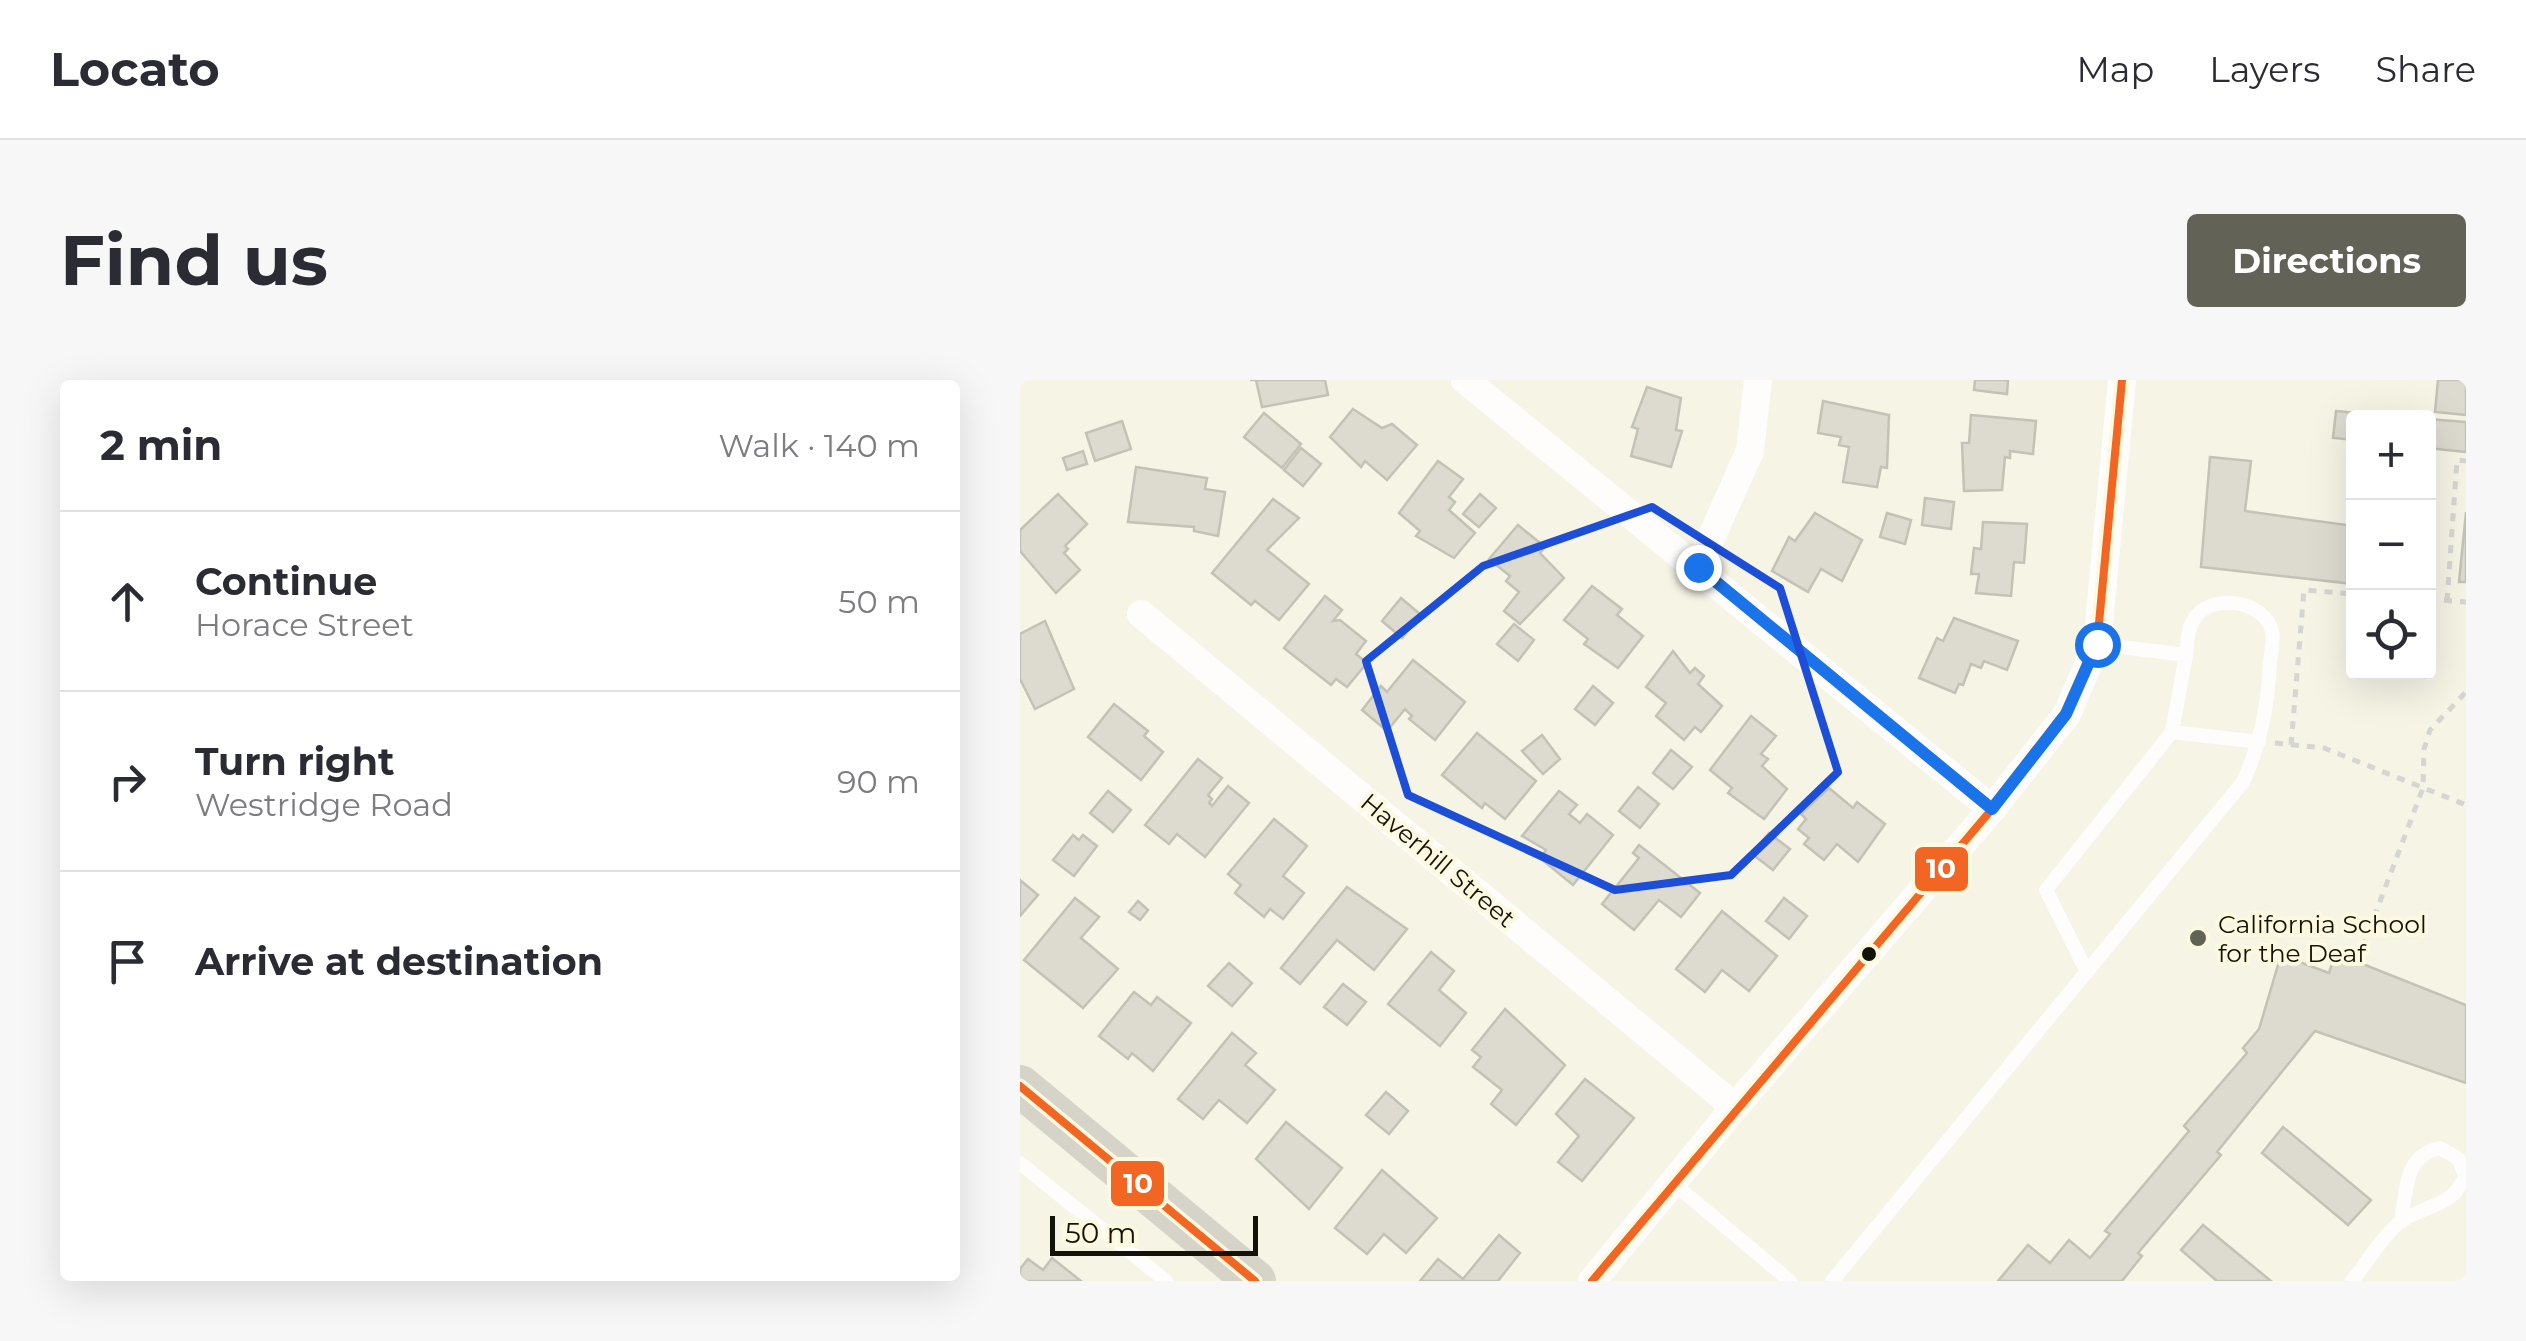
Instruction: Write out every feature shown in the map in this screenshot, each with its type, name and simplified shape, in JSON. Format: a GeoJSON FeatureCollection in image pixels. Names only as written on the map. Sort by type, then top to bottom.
{"type":"FeatureCollection","features":[{"type":"Feature","properties":{"kind":"main road"},"geometry":{"type":"LineString","coordinates":[[1020,1086],[1256,1281]]}},
{"type":"Feature","properties":{"kind":"street"},"geometry":{"type":"LineString","coordinates":[[1465,380],[1992,809]]}},
{"type":"Feature","properties":{"kind":"street"},"geometry":{"type":"LineString","coordinates":[[1698,567],[1750,450],[1758,380]]}},
{"type":"Feature","properties":{"kind":"street"},"geometry":{"type":"LineString","coordinates":[[1592,1281],[1735,1107],[1992,809],[2066,714],[2097,644],[2122,380]]}},
{"type":"Feature","properties":{"kind":"street","name":"Haverhill Street"},"geometry":{"type":"LineString","coordinates":[[1142,614],[1735,1107]]}},
{"type":"Feature","properties":{"kind":"lane"},"geometry":{"type":"LineString","coordinates":[[1832,1281],[2243,782],[2268,712],[2272,630],[2262,616],[2244,604],[2220,603],[2200,612],[2190,627],[2172,732],[2046,890],[2086,972]]}},
{"type":"Feature","properties":{"kind":"lane"},"geometry":{"type":"LineString","coordinates":[[2097,644],[2186,655]]}},
{"type":"Feature","properties":{"kind":"lane"},"geometry":{"type":"LineString","coordinates":[[2172,732],[2259,742]]}},
{"type":"Feature","properties":{"kind":"lane"},"geometry":{"type":"LineString","coordinates":[[2352,1281],[2402,1221],[2459,1191],[2465,1176],[2459,1159],[2440,1148],[2422,1152],[2411,1164],[2402,1221]]}},
{"type":"Feature","properties":{"kind":"lane"},"geometry":{"type":"LineString","coordinates":[[1020,1162],[1166,1281]]}},
{"type":"Feature","properties":{"kind":"lane"},"geometry":{"type":"LineString","coordinates":[[1673,1183],[1790,1281]]}},
{"type":"Feature","properties":{"kind":"path"},"geometry":{"type":"LineString","coordinates":[[2447,600],[2457,460],[2466,461]]}},
{"type":"Feature","properties":{"kind":"path"},"geometry":{"type":"LineString","coordinates":[[2291,745],[2304,590],[2346,593]]}},
{"type":"Feature","properties":{"kind":"path"},"geometry":{"type":"LineString","coordinates":[[2436,599],[2466,602]]}},
{"type":"Feature","properties":{"kind":"path"},"geometry":{"type":"LineString","coordinates":[[2357,962],[2423,788],[2424,749],[2430,730],[2466,692]]}},
{"type":"Feature","properties":{"kind":"path"},"geometry":{"type":"LineString","coordinates":[[2259,742],[2324,748],[2466,805]]}},
{"type":"Feature","properties":{"kind":"highlighted area"},"geometry":{"type":"Polygon","coordinates":[[[1652,507],[1780,588],[1838,772],[1731,875],[1615,890],[1408,795],[1366,661],[1483,566],[1652,507]]]}},
{"type":"Feature","properties":{"kind":"building"},"geometry":{"type":"Polygon","coordinates":[[[1256,380],[1325,380],[1328,395],[1262,407],[1256,380]]]}},
{"type":"Feature","properties":{"kind":"building"},"geometry":{"type":"Polygon","coordinates":[[[1975,380],[2008,380],[2007,394],[1974,390],[1975,380]]]}},
{"type":"Feature","properties":{"kind":"building"},"geometry":{"type":"Polygon","coordinates":[[[2438,380],[2466,380],[2466,415],[2435,410],[2438,380]]]}},
{"type":"Feature","properties":{"kind":"building"},"geometry":{"type":"Polygon","coordinates":[[[1647,387],[1681,398],[1676,430],[1682,431],[1671,467],[1631,456],[1638,429],[1632,427],[1647,387]]]}},
{"type":"Feature","properties":{"kind":"building"},"geometry":{"type":"Polygon","coordinates":[[[1823,401],[1889,415],[1887,468],[1881,467],[1877,487],[1843,482],[1849,447],[1839,445],[1841,437],[1818,433],[1823,401]]]}},
{"type":"Feature","properties":{"kind":"building"},"geometry":{"type":"Polygon","coordinates":[[[1353,409],[1382,428],[1392,424],[1417,445],[1387,480],[1365,461],[1361,467],[1330,437],[1353,409]]]}},
{"type":"Feature","properties":{"kind":"building"},"geometry":{"type":"Polygon","coordinates":[[[2336,411],[2346,412],[2346,439],[2333,438],[2336,411]]]}},
{"type":"Feature","properties":{"kind":"building"},"geometry":{"type":"Polygon","coordinates":[[[1264,413],[1301,444],[1282,468],[1244,437],[1264,413]]]}},
{"type":"Feature","properties":{"kind":"building"},"geometry":{"type":"Polygon","coordinates":[[[1971,415],[2036,421],[2033,454],[2010,451],[2010,458],[2005,457],[2002,490],[1964,491],[1962,443],[1969,443],[1971,415]]]}},
{"type":"Feature","properties":{"kind":"building"},"geometry":{"type":"Polygon","coordinates":[[[2436,420],[2466,422],[2466,452],[2436,449],[2436,420]]]}},
{"type":"Feature","properties":{"kind":"building"},"geometry":{"type":"Polygon","coordinates":[[[1122,421],[1131,449],[1095,461],[1086,433],[1122,421]]]}},
{"type":"Feature","properties":{"kind":"building"},"geometry":{"type":"Polygon","coordinates":[[[1301,448],[1321,464],[1303,486],[1284,470],[1301,448]]]}},
{"type":"Feature","properties":{"kind":"building"},"geometry":{"type":"Polygon","coordinates":[[[1083,451],[1087,464],[1067,470],[1063,458],[1083,451]]]}},
{"type":"Feature","properties":{"kind":"building"},"geometry":{"type":"Polygon","coordinates":[[[2210,457],[2251,461],[2245,511],[2346,525],[2346,583],[2201,567],[2210,457]]]}},
{"type":"Feature","properties":{"kind":"building"},"geometry":{"type":"Polygon","coordinates":[[[1438,461],[1463,479],[1449,497],[1455,502],[1449,510],[1475,533],[1454,558],[1416,536],[1420,531],[1399,513],[1438,461]]]}},
{"type":"Feature","properties":{"kind":"building"},"geometry":{"type":"Polygon","coordinates":[[[1136,467],[1207,478],[1205,489],[1225,492],[1218,536],[1194,531],[1194,527],[1128,522],[1136,467]]]}},
{"type":"Feature","properties":{"kind":"building"},"geometry":{"type":"Polygon","coordinates":[[[1058,494],[1087,524],[1065,546],[1068,549],[1064,553],[1080,570],[1056,593],[1020,551],[1020,530],[1058,494]]]}},
{"type":"Feature","properties":{"kind":"building"},"geometry":{"type":"Polygon","coordinates":[[[1480,494],[1496,508],[1479,527],[1463,514],[1480,494]]]}},
{"type":"Feature","properties":{"kind":"building"},"geometry":{"type":"Polygon","coordinates":[[[1925,498],[1954,502],[1951,529],[1922,525],[1925,498]]]}},
{"type":"Feature","properties":{"kind":"building"},"geometry":{"type":"Polygon","coordinates":[[[1273,499],[1299,518],[1267,550],[1309,584],[1279,620],[1255,601],[1251,605],[1212,573],[1273,499]]]}},
{"type":"Feature","properties":{"kind":"building"},"geometry":{"type":"Polygon","coordinates":[[[2466,512],[2466,582],[2459,582],[2466,512]]]}},
{"type":"Feature","properties":{"kind":"building"},"geometry":{"type":"Polygon","coordinates":[[[1815,513],[1862,540],[1842,581],[1821,569],[1808,592],[1772,571],[1789,537],[1795,541],[1815,513]]]}},
{"type":"Feature","properties":{"kind":"building"},"geometry":{"type":"Polygon","coordinates":[[[1887,513],[1911,520],[1905,544],[1880,537],[1887,513]]]}},
{"type":"Feature","properties":{"kind":"building"},"geometry":{"type":"Polygon","coordinates":[[[1983,522],[2027,524],[2024,563],[2014,562],[2011,596],[1976,593],[1979,574],[1971,574],[1974,548],[1981,549],[1983,522]]]}},
{"type":"Feature","properties":{"kind":"building"},"geometry":{"type":"Polygon","coordinates":[[[1518,525],[1545,547],[1540,553],[1564,578],[1520,624],[1504,611],[1519,592],[1506,581],[1510,576],[1489,559],[1518,525]]]}},
{"type":"Feature","properties":{"kind":"building"},"geometry":{"type":"Polygon","coordinates":[[[1592,586],[1622,609],[1617,615],[1643,636],[1618,668],[1584,644],[1588,639],[1564,620],[1592,586]]]}},
{"type":"Feature","properties":{"kind":"building"},"geometry":{"type":"Polygon","coordinates":[[[1325,596],[1342,610],[1333,621],[1340,620],[1366,641],[1356,654],[1367,663],[1347,687],[1336,679],[1331,685],[1284,648],[1325,596]]]}},
{"type":"Feature","properties":{"kind":"building"},"geometry":{"type":"Polygon","coordinates":[[[1401,598],[1421,615],[1402,638],[1382,621],[1401,598]]]}},
{"type":"Feature","properties":{"kind":"building"},"geometry":{"type":"Polygon","coordinates":[[[1954,618],[2018,641],[2007,670],[1984,661],[1981,668],[1971,664],[1963,685],[1959,684],[1955,693],[1919,678],[1937,638],[1943,641],[1954,618]]]}},
{"type":"Feature","properties":{"kind":"building"},"geometry":{"type":"Polygon","coordinates":[[[1045,621],[1074,689],[1035,709],[1020,679],[1020,634],[1045,621]]]}},
{"type":"Feature","properties":{"kind":"building"},"geometry":{"type":"Polygon","coordinates":[[[1514,624],[1534,640],[1518,661],[1497,644],[1514,624]]]}},
{"type":"Feature","properties":{"kind":"building"},"geometry":{"type":"Polygon","coordinates":[[[1673,651],[1690,673],[1695,668],[1704,676],[1698,684],[1722,706],[1701,732],[1695,727],[1684,740],[1656,716],[1666,703],[1646,687],[1673,651]]]}},
{"type":"Feature","properties":{"kind":"building"},"geometry":{"type":"Polygon","coordinates":[[[1413,660],[1465,702],[1435,740],[1409,719],[1412,716],[1405,709],[1387,731],[1362,710],[1381,686],[1387,692],[1413,660]]]}},
{"type":"Feature","properties":{"kind":"building"},"geometry":{"type":"Polygon","coordinates":[[[1593,686],[1613,703],[1595,725],[1575,709],[1593,686]]]}},
{"type":"Feature","properties":{"kind":"building"},"geometry":{"type":"Polygon","coordinates":[[[1114,704],[1148,731],[1144,736],[1163,752],[1141,780],[1088,737],[1114,704]]]}},
{"type":"Feature","properties":{"kind":"building"},"geometry":{"type":"Polygon","coordinates":[[[1751,716],[1776,736],[1761,754],[1768,759],[1762,766],[1787,789],[1764,819],[1728,793],[1732,788],[1710,770],[1751,716]]]}},
{"type":"Feature","properties":{"kind":"building"},"geometry":{"type":"Polygon","coordinates":[[[1477,733],[1536,781],[1505,819],[1485,803],[1482,808],[1442,775],[1477,733]]]}},
{"type":"Feature","properties":{"kind":"building"},"geometry":{"type":"Polygon","coordinates":[[[1542,735],[1560,759],[1543,774],[1522,751],[1542,735]]]}},
{"type":"Feature","properties":{"kind":"building"},"geometry":{"type":"Polygon","coordinates":[[[1671,750],[1692,767],[1673,789],[1653,773],[1671,750]]]}},
{"type":"Feature","properties":{"kind":"building"},"geometry":{"type":"Polygon","coordinates":[[[1198,759],[1222,778],[1208,795],[1212,806],[1228,786],[1249,803],[1205,857],[1177,834],[1169,844],[1145,825],[1198,759]]]}},
{"type":"Feature","properties":{"kind":"building"},"geometry":{"type":"Polygon","coordinates":[[[1638,787],[1659,804],[1640,828],[1619,811],[1638,787]]]}},
{"type":"Feature","properties":{"kind":"building"},"geometry":{"type":"Polygon","coordinates":[[[1829,788],[1853,808],[1857,802],[1885,824],[1858,862],[1837,844],[1824,860],[1804,844],[1809,838],[1798,829],[1806,819],[1801,814],[1829,788]]]}},
{"type":"Feature","properties":{"kind":"building"},"geometry":{"type":"Polygon","coordinates":[[[1108,791],[1131,810],[1113,832],[1090,813],[1108,791]]]}},
{"type":"Feature","properties":{"kind":"building"},"geometry":{"type":"Polygon","coordinates":[[[1559,791],[1577,805],[1569,814],[1580,823],[1587,814],[1613,835],[1573,885],[1540,858],[1546,850],[1522,836],[1559,791]]]}},
{"type":"Feature","properties":{"kind":"building"},"geometry":{"type":"Polygon","coordinates":[[[1274,819],[1307,846],[1283,876],[1304,893],[1283,919],[1270,909],[1264,917],[1235,893],[1241,885],[1228,874],[1274,819]]]}},
{"type":"Feature","properties":{"kind":"building"},"geometry":{"type":"Polygon","coordinates":[[[1769,833],[1790,849],[1773,870],[1752,854],[1769,833]]]}},
{"type":"Feature","properties":{"kind":"building"},"geometry":{"type":"Polygon","coordinates":[[[1073,835],[1079,840],[1083,835],[1097,846],[1074,876],[1053,860],[1073,835]]]}},
{"type":"Feature","properties":{"kind":"building"},"geometry":{"type":"Polygon","coordinates":[[[1639,845],[1700,893],[1681,917],[1659,900],[1634,930],[1602,904],[1639,858],[1633,853],[1639,845]]]}},
{"type":"Feature","properties":{"kind":"building"},"geometry":{"type":"Polygon","coordinates":[[[1020,880],[1038,895],[1020,916],[1020,880]]]}},
{"type":"Feature","properties":{"kind":"building"},"geometry":{"type":"Polygon","coordinates":[[[1347,887],[1407,929],[1374,970],[1337,940],[1300,984],[1281,968],[1347,887]]]}},
{"type":"Feature","properties":{"kind":"building"},"geometry":{"type":"Polygon","coordinates":[[[1075,898],[1099,917],[1081,938],[1118,969],[1083,1008],[1024,960],[1075,898]]]}},
{"type":"Feature","properties":{"kind":"building"},"geometry":{"type":"Polygon","coordinates":[[[1784,898],[1807,916],[1789,939],[1766,921],[1784,898]]]}},
{"type":"Feature","properties":{"kind":"building"},"geometry":{"type":"Polygon","coordinates":[[[1138,901],[1148,910],[1140,920],[1129,912],[1138,901]]]}},
{"type":"Feature","properties":{"kind":"building"},"geometry":{"type":"Polygon","coordinates":[[[1722,911],[1777,956],[1749,991],[1722,970],[1705,992],[1676,969],[1722,911]]]}},
{"type":"Feature","properties":{"kind":"building"},"geometry":{"type":"Polygon","coordinates":[[[1431,952],[1454,971],[1439,990],[1466,1013],[1440,1046],[1388,1004],[1431,952]]]}},
{"type":"Feature","properties":{"kind":"building"},"geometry":{"type":"Polygon","coordinates":[[[2335,953],[2466,1005],[2466,1083],[2315,1031],[2217,1152],[2221,1155],[2138,1253],[2142,1256],[2122,1281],[1998,1281],[2028,1245],[2050,1263],[2069,1240],[2090,1258],[2110,1234],[2105,1231],[2189,1131],[2184,1126],[2247,1053],[2243,1048],[2259,1029],[2281,955],[2329,973],[2335,953]]]}},
{"type":"Feature","properties":{"kind":"building"},"geometry":{"type":"Polygon","coordinates":[[[1229,963],[1252,983],[1232,1006],[1208,986],[1229,963]]]}},
{"type":"Feature","properties":{"kind":"building"},"geometry":{"type":"Polygon","coordinates":[[[1343,984],[1366,1002],[1347,1025],[1324,1007],[1343,984]]]}},
{"type":"Feature","properties":{"kind":"building"},"geometry":{"type":"Polygon","coordinates":[[[1134,992],[1151,1005],[1157,997],[1191,1023],[1153,1071],[1132,1053],[1128,1059],[1099,1036],[1134,992]]]}},
{"type":"Feature","properties":{"kind":"building"},"geometry":{"type":"Polygon","coordinates":[[[1505,1009],[1565,1065],[1516,1125],[1491,1104],[1502,1090],[1473,1067],[1481,1057],[1472,1050],[1505,1009]]]}},
{"type":"Feature","properties":{"kind":"building"},"geometry":{"type":"Polygon","coordinates":[[[1232,1033],[1256,1053],[1245,1065],[1275,1090],[1247,1123],[1219,1100],[1203,1119],[1178,1099],[1232,1033]]]}},
{"type":"Feature","properties":{"kind":"building"},"geometry":{"type":"Polygon","coordinates":[[[1585,1079],[1634,1118],[1582,1181],[1558,1162],[1579,1136],[1556,1114],[1585,1079]]]}},
{"type":"Feature","properties":{"kind":"building"},"geometry":{"type":"Polygon","coordinates":[[[1386,1092],[1408,1111],[1389,1134],[1366,1115],[1386,1092]]]}},
{"type":"Feature","properties":{"kind":"building"},"geometry":{"type":"Polygon","coordinates":[[[1286,1122],[1342,1168],[1309,1209],[1256,1159],[1286,1122]]]}},
{"type":"Feature","properties":{"kind":"building"},"geometry":{"type":"Polygon","coordinates":[[[2283,1127],[2371,1200],[2348,1225],[2262,1153],[2283,1127]]]}},
{"type":"Feature","properties":{"kind":"building"},"geometry":{"type":"Polygon","coordinates":[[[1382,1170],[1437,1218],[1406,1253],[1384,1234],[1367,1254],[1335,1228],[1382,1170]]]}},
{"type":"Feature","properties":{"kind":"building"},"geometry":{"type":"Polygon","coordinates":[[[2203,1225],[2271,1281],[2217,1281],[2181,1250],[2203,1225]]]}},
{"type":"Feature","properties":{"kind":"building"},"geometry":{"type":"Polygon","coordinates":[[[1499,1235],[1520,1253],[1498,1281],[1420,1281],[1438,1259],[1463,1279],[1499,1235]]]}},
{"type":"Feature","properties":{"kind":"building"},"geometry":{"type":"Polygon","coordinates":[[[1052,1258],[1081,1281],[1020,1281],[1020,1269],[1028,1259],[1043,1270],[1052,1258]]]}},
{"type":"Feature","properties":{"kind":"transit line","name":"10"},"geometry":{"type":"LineString","coordinates":[[1592,1281],[1992,809],[2067,714],[2097,644],[2122,380]]}},
{"type":"Feature","properties":{"kind":"transit line","name":"10"},"geometry":{"type":"LineString","coordinates":[[1020,1086],[1255,1281]]}},
{"type":"Feature","properties":{"kind":"place","name":"California School for the Deaf"},"geometry":{"type":"Point","coordinates":[2198,938]}},
{"type":"Feature","properties":{"kind":"route"},"geometry":{"type":"LineString","coordinates":[[1698,567],[1992,809],[2066,714],[2097,644]]}}]}
